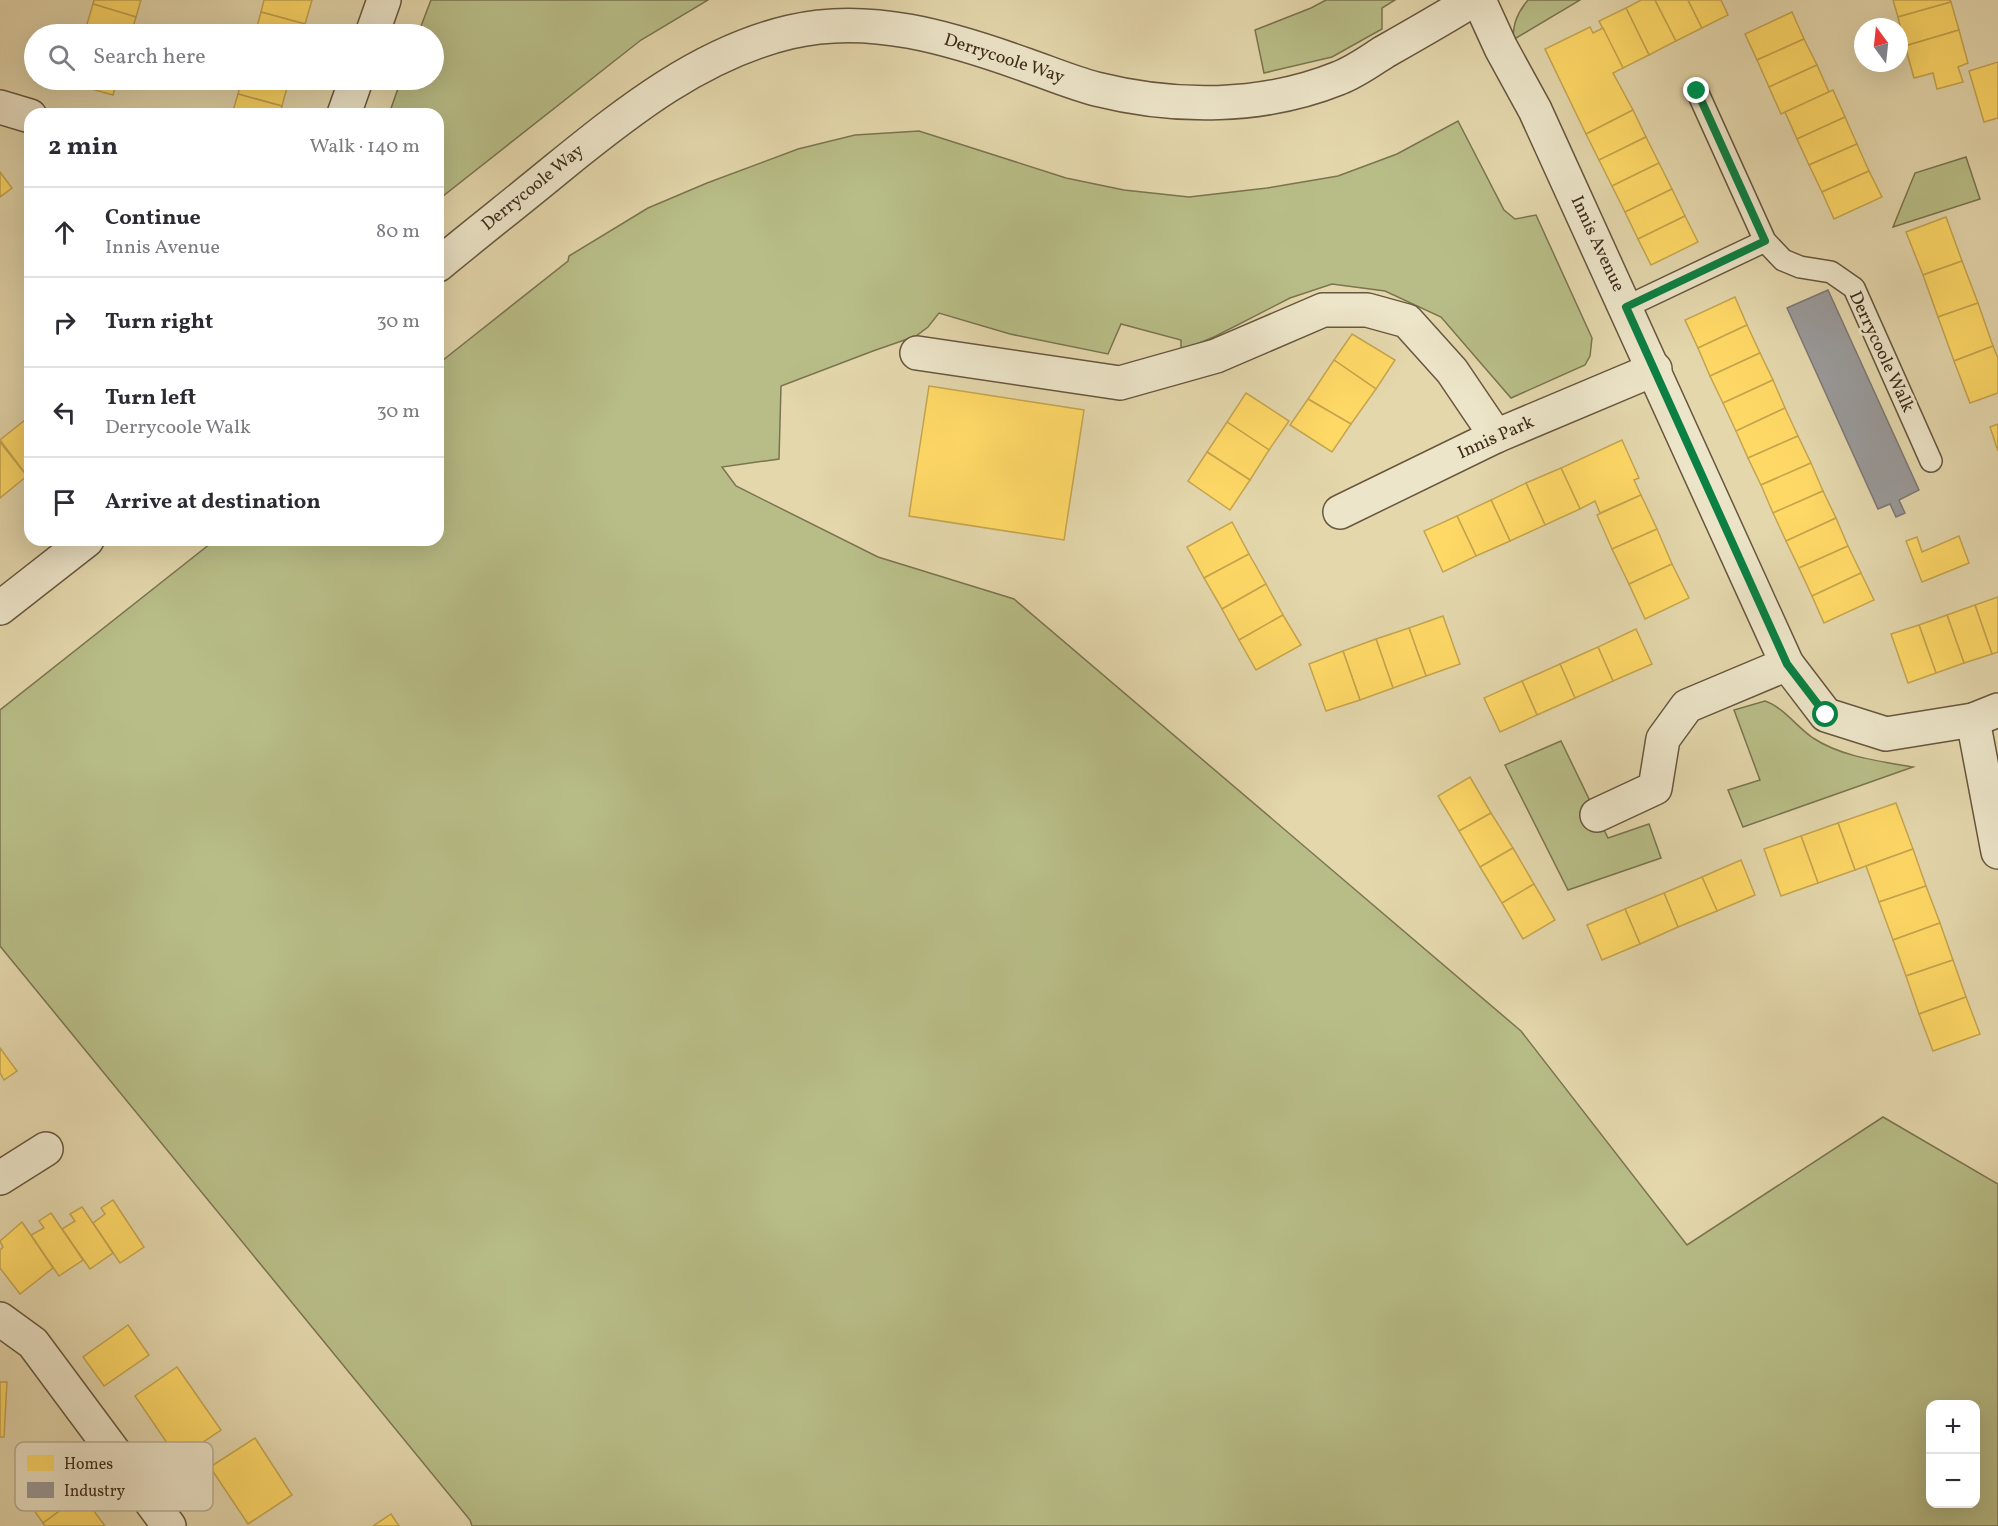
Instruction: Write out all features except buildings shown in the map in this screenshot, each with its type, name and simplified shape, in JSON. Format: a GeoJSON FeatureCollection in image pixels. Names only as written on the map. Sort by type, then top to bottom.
{"type":"FeatureCollection","features":[{"type":"Feature","properties":{"kind":"street"},"geometry":{"type":"LineString","coordinates":[[376,24],[384,0]]}},
{"type":"Feature","properties":{"kind":"street","name":"Derrycoole Way"},"geometry":{"type":"LineString","coordinates":[[444,260],[638,105],[693,70],[745,46],[791,31],[847,25],[903,30],[968,44],[1095,88],[1140,98],[1188,104],[1237,103],[1286,94],[1341,78],[1473,0]]}},
{"type":"Feature","properties":{"kind":"street","name":"Innis Avenue"},"geometry":{"type":"LineString","coordinates":[[1479,0],[1501,48],[1535,110],[1787,664],[1826,715],[1886,734],[1985,715]]}},
{"type":"Feature","properties":{"kind":"street"},"geometry":{"type":"LineString","coordinates":[[346,108],[352,90]]}},
{"type":"Feature","properties":{"kind":"street"},"geometry":{"type":"LineString","coordinates":[[0,107],[24,114]]}},
{"type":"Feature","properties":{"kind":"street"},"geometry":{"type":"LineString","coordinates":[[917,353],[1120,383],[1216,356],[1323,310],[1367,310],[1407,321],[1452,371],[1496,436]]}},
{"type":"Feature","properties":{"kind":"street","name":"Innis Park"},"geometry":{"type":"LineString","coordinates":[[1340,512],[1496,436],[1654,369]]}},
{"type":"Feature","properties":{"kind":"street"},"geometry":{"type":"LineString","coordinates":[[0,608],[79,546]]}},
{"type":"Feature","properties":{"kind":"street"},"geometry":{"type":"LineString","coordinates":[[1597,815],[1655,788],[1663,739],[1687,706],[1787,664]]}},
{"type":"Feature","properties":{"kind":"street"},"geometry":{"type":"LineString","coordinates":[[1985,715],[1998,852]]}},
{"type":"Feature","properties":{"kind":"street"},"geometry":{"type":"LineString","coordinates":[[0,1178],[46,1149]]}},
{"type":"Feature","properties":{"kind":"street"},"geometry":{"type":"LineString","coordinates":[[0,1319],[33,1342],[107,1442]]}},
{"type":"Feature","properties":{"kind":"street"},"geometry":{"type":"LineString","coordinates":[[158,1511],[169,1526]]}},
{"type":"Feature","properties":{"kind":"lane","name":"Derrycoole Walk"},"geometry":{"type":"LineString","coordinates":[[1697,91],[1765,241],[1783,260],[1800,267],[1831,272],[1854,288],[1931,461]]}},
{"type":"Feature","properties":{"kind":"lane"},"geometry":{"type":"LineString","coordinates":[[1626,307],[1765,241]]}},
{"type":"Feature","properties":{"kind":"green space"},"geometry":{"type":"Polygon","coordinates":[[[431,0],[708,0],[641,40],[444,195],[444,108],[391,108],[397,90],[444,90],[444,24],[422,24],[431,0]]]}},
{"type":"Feature","properties":{"kind":"green space"},"geometry":{"type":"Polygon","coordinates":[[[1326,0],[1395,0],[1382,8],[1382,29],[1332,57],[1264,73],[1255,30],[1326,0]]]}},
{"type":"Feature","properties":{"kind":"green space"},"geometry":{"type":"Polygon","coordinates":[[[1528,0],[1580,0],[1513,40],[1516,19],[1528,0]]]}},
{"type":"Feature","properties":{"kind":"green space"},"geometry":{"type":"Polygon","coordinates":[[[1458,121],[1504,210],[1515,219],[1536,215],[1592,338],[1590,356],[1585,365],[1511,398],[1441,317],[1385,291],[1332,284],[1290,298],[1216,336],[1181,351],[1181,340],[1121,324],[1108,354],[1010,334],[939,313],[928,327],[916,336],[781,386],[779,459],[722,467],[736,486],[878,557],[1014,599],[1521,1031],[1687,1245],[1883,1117],[1998,1184],[1998,1526],[472,1526],[470,1520],[0,946],[0,710],[207,546],[444,546],[444,359],[568,261],[569,256],[648,208],[707,183],[798,149],[855,135],[919,131],[1066,178],[1124,190],[1189,197],[1267,188],[1338,176],[1397,154],[1458,121]]]}},
{"type":"Feature","properties":{"kind":"green space"},"geometry":{"type":"Polygon","coordinates":[[[1966,157],[1980,199],[1893,227],[1915,173],[1966,157]]]}},
{"type":"Feature","properties":{"kind":"green space"},"geometry":{"type":"Polygon","coordinates":[[[1765,701],[1784,712],[1813,738],[1836,750],[1913,767],[1743,827],[1728,790],[1760,780],[1734,710],[1765,701]]]}},
{"type":"Feature","properties":{"kind":"green space"},"geometry":{"type":"Polygon","coordinates":[[[1561,741],[1608,838],[1649,824],[1661,858],[1568,890],[1505,765],[1561,741]]]}},
{"type":"Feature","properties":{"kind":"route"},"geometry":{"type":"LineString","coordinates":[[1697,91],[1765,241],[1626,307],[1787,664],[1826,715]]}}]}
